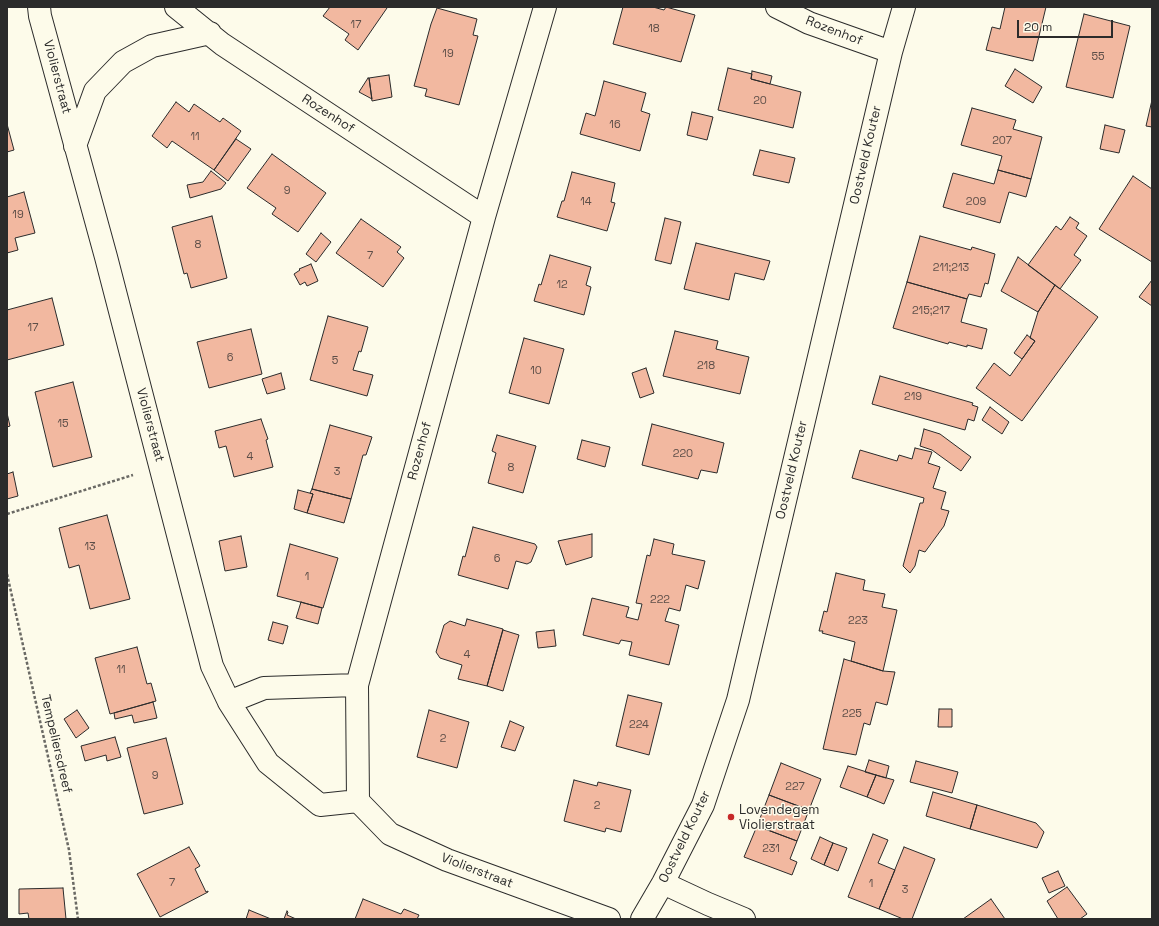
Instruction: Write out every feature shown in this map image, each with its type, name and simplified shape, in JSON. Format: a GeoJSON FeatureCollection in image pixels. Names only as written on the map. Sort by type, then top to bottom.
{"type":"FeatureCollection","features":[{"type":"Feature","properties":{"kind":"street","name":"Violierstraat"},"geometry":{"type":"LineString","coordinates":[[39,7],[40,16],[106,257],[212,666],[229,702],[268,763],[320,805],[358,800],[390,834],[447,860],[609,919]]}},
{"type":"Feature","properties":{"kind":"street","name":"Rozenhof"},"geometry":{"type":"LineString","coordinates":[[176,7],[222,44],[484,217]]}},
{"type":"Feature","properties":{"kind":"street","name":"Rozenhof"},"geometry":{"type":"LineString","coordinates":[[358,800],[357,685],[484,217],[545,7]]}},
{"type":"Feature","properties":{"kind":"street","name":"Rozenhof"},"geometry":{"type":"LineString","coordinates":[[778,7],[809,23],[891,52]]}},
{"type":"Feature","properties":{"kind":"street","name":"Oostveld Kouter"},"geometry":{"type":"LineString","coordinates":[[642,919],[663,883],[702,805],[738,700],[891,52],[904,7]]}},
{"type":"Feature","properties":{"kind":"street","name":"Violierstraat"},"geometry":{"type":"LineString","coordinates":[[75,146],[95,91],[123,62],[152,46],[210,33]]}},
{"type":"Feature","properties":{"kind":"street"},"geometry":{"type":"LineString","coordinates":[[229,702],[264,688],[357,685]]}},
{"type":"Feature","properties":{"kind":"street"},"geometry":{"type":"LineString","coordinates":[[663,883],[744,919]]}},
{"type":"Feature","properties":{"kind":"path"},"geometry":{"type":"LineString","coordinates":[[7,514],[161,467]]}},
{"type":"Feature","properties":{"kind":"path","name":"Tempeliersdreef"},"geometry":{"type":"LineString","coordinates":[[7,574],[69,850],[78,919]]}},
{"type":"Feature","properties":{"kind":"building"},"geometry":{"type":"Polygon","coordinates":[[[330,7],[387,8],[358,50],[345,40],[349,34],[323,16],[330,7]]]}},
{"type":"Feature","properties":{"kind":"building"},"geometry":{"type":"Polygon","coordinates":[[[623,7],[653,7],[664,10],[666,7],[695,15],[681,62],[613,44],[623,7]]]}},
{"type":"Feature","properties":{"kind":"building"},"geometry":{"type":"Polygon","coordinates":[[[1005,7],[1046,7],[1033,61],[986,50],[992,27],[1000,29],[1005,7]]]}},
{"type":"Feature","properties":{"kind":"building"},"geometry":{"type":"Polygon","coordinates":[[[437,8],[477,19],[473,35],[478,36],[459,105],[425,96],[427,89],[414,86],[431,24],[437,8]]]}},
{"type":"Feature","properties":{"kind":"building"},"geometry":{"type":"Polygon","coordinates":[[[1084,14],[1130,26],[1113,98],[1066,87],[1084,14]]]}},
{"type":"Feature","properties":{"kind":"building"},"geometry":{"type":"Polygon","coordinates":[[[728,68],[752,74],[751,79],[801,92],[793,128],[718,110],[728,68]]]}},
{"type":"Feature","properties":{"kind":"building"},"geometry":{"type":"Polygon","coordinates":[[[1015,69],[1042,87],[1033,103],[1005,86],[1015,69]]]}},
{"type":"Feature","properties":{"kind":"building"},"geometry":{"type":"Polygon","coordinates":[[[752,71],[772,76],[770,84],[751,79],[752,71]]]}},
{"type":"Feature","properties":{"kind":"building"},"geometry":{"type":"Polygon","coordinates":[[[389,75],[392,97],[372,101],[369,78],[389,75]]]}},
{"type":"Feature","properties":{"kind":"building"},"geometry":{"type":"Polygon","coordinates":[[[369,78],[372,99],[359,92],[369,78]]]}},
{"type":"Feature","properties":{"kind":"building"},"geometry":{"type":"Polygon","coordinates":[[[604,81],[646,93],[641,111],[650,114],[640,151],[580,134],[586,113],[595,116],[604,81]]]}},
{"type":"Feature","properties":{"kind":"building"},"geometry":{"type":"Polygon","coordinates":[[[1152,100],[1152,127],[1146,126],[1152,100]]]}},
{"type":"Feature","properties":{"kind":"building"},"geometry":{"type":"Polygon","coordinates":[[[176,102],[189,112],[194,104],[220,122],[223,118],[241,131],[214,170],[172,141],[167,148],[152,136],[176,102]]]}},
{"type":"Feature","properties":{"kind":"building"},"geometry":{"type":"Polygon","coordinates":[[[972,108],[1016,120],[1013,129],[1042,137],[1031,179],[998,170],[1002,156],[961,145],[972,108]]]}},
{"type":"Feature","properties":{"kind":"building"},"geometry":{"type":"Polygon","coordinates":[[[692,112],[713,117],[707,140],[687,135],[692,112]]]}},
{"type":"Feature","properties":{"kind":"building"},"geometry":{"type":"Polygon","coordinates":[[[7,124],[14,150],[7,152],[7,124]]]}},
{"type":"Feature","properties":{"kind":"building"},"geometry":{"type":"Polygon","coordinates":[[[1105,125],[1125,130],[1119,153],[1100,149],[1105,125]]]}},
{"type":"Feature","properties":{"kind":"building"},"geometry":{"type":"Polygon","coordinates":[[[236,139],[251,149],[228,181],[214,170],[236,139]]]}},
{"type":"Feature","properties":{"kind":"building"},"geometry":{"type":"Polygon","coordinates":[[[760,150],[795,158],[789,183],[753,175],[760,150]]]}},
{"type":"Feature","properties":{"kind":"building"},"geometry":{"type":"Polygon","coordinates":[[[272,154],[326,193],[298,232],[272,214],[276,208],[247,188],[272,154]]]}},
{"type":"Feature","properties":{"kind":"building"},"geometry":{"type":"Polygon","coordinates":[[[998,170],[1031,179],[1026,197],[1009,192],[1000,223],[943,207],[953,173],[994,184],[998,170]]]}},
{"type":"Feature","properties":{"kind":"building"},"geometry":{"type":"Polygon","coordinates":[[[211,171],[226,183],[221,189],[190,198],[187,185],[203,182],[211,171]]]}},
{"type":"Feature","properties":{"kind":"building"},"geometry":{"type":"Polygon","coordinates":[[[572,172],[615,183],[611,202],[615,203],[607,231],[557,217],[562,201],[564,201],[572,172]]]}},
{"type":"Feature","properties":{"kind":"building"},"geometry":{"type":"Polygon","coordinates":[[[1133,176],[1152,189],[1152,262],[1099,229],[1133,176]]]}},
{"type":"Feature","properties":{"kind":"building"},"geometry":{"type":"Polygon","coordinates":[[[24,192],[35,233],[15,238],[18,250],[7,253],[7,197],[24,192]]]}},
{"type":"Feature","properties":{"kind":"building"},"geometry":{"type":"Polygon","coordinates":[[[212,216],[227,278],[191,288],[187,273],[184,274],[172,227],[212,216]]]}},
{"type":"Feature","properties":{"kind":"building"},"geometry":{"type":"Polygon","coordinates":[[[1070,217],[1079,223],[1076,228],[1087,236],[1074,255],[1081,260],[1060,289],[1028,265],[1056,226],[1061,230],[1070,217]]]}},
{"type":"Feature","properties":{"kind":"building"},"geometry":{"type":"Polygon","coordinates":[[[665,218],[681,222],[671,264],[655,260],[665,218]]]}},
{"type":"Feature","properties":{"kind":"building"},"geometry":{"type":"Polygon","coordinates":[[[361,219],[401,247],[397,252],[404,258],[383,287],[336,253],[361,219]]]}},
{"type":"Feature","properties":{"kind":"building"},"geometry":{"type":"Polygon","coordinates":[[[321,233],[331,242],[316,262],[306,254],[321,233]]]}},
{"type":"Feature","properties":{"kind":"building"},"geometry":{"type":"Polygon","coordinates":[[[920,236],[971,250],[972,247],[995,254],[988,284],[985,283],[981,297],[969,294],[967,299],[907,282],[920,236]]]}},
{"type":"Feature","properties":{"kind":"building"},"geometry":{"type":"Polygon","coordinates":[[[696,243],[770,261],[764,280],[735,273],[729,300],[684,289],[696,243]]]}},
{"type":"Feature","properties":{"kind":"building"},"geometry":{"type":"Polygon","coordinates":[[[550,255],[591,267],[586,285],[591,287],[584,315],[534,301],[539,284],[541,285],[550,255]]]}},
{"type":"Feature","properties":{"kind":"building"},"geometry":{"type":"Polygon","coordinates":[[[1018,257],[1055,285],[1038,312],[1001,291],[1018,257]]]}},
{"type":"Feature","properties":{"kind":"building"},"geometry":{"type":"Polygon","coordinates":[[[311,264],[318,281],[307,286],[305,282],[300,285],[294,274],[300,270],[299,269],[311,264]]]}},
{"type":"Feature","properties":{"kind":"building"},"geometry":{"type":"Polygon","coordinates":[[[1152,280],[1152,306],[1139,297],[1152,280]]]}},
{"type":"Feature","properties":{"kind":"building"},"geometry":{"type":"Polygon","coordinates":[[[907,282],[967,299],[961,322],[987,329],[982,349],[949,342],[948,344],[893,328],[907,282]]]}},
{"type":"Feature","properties":{"kind":"building"},"geometry":{"type":"Polygon","coordinates":[[[1055,285],[1098,317],[1022,421],[976,388],[994,363],[1010,376],[1035,341],[1030,338],[1038,312],[1055,285]]]}},
{"type":"Feature","properties":{"kind":"building"},"geometry":{"type":"Polygon","coordinates":[[[52,298],[64,345],[7,360],[7,310],[52,298]]]}},
{"type":"Feature","properties":{"kind":"building"},"geometry":{"type":"Polygon","coordinates":[[[328,316],[368,327],[361,352],[359,351],[353,370],[373,375],[367,396],[310,380],[328,316]]]}},
{"type":"Feature","properties":{"kind":"building"},"geometry":{"type":"Polygon","coordinates":[[[251,329],[262,374],[209,388],[197,342],[251,329]]]}},
{"type":"Feature","properties":{"kind":"building"},"geometry":{"type":"Polygon","coordinates":[[[675,331],[718,341],[716,349],[749,357],[740,394],[663,376],[675,331]]]}},
{"type":"Feature","properties":{"kind":"building"},"geometry":{"type":"Polygon","coordinates":[[[1027,335],[1035,341],[1022,359],[1014,353],[1027,335]]]}},
{"type":"Feature","properties":{"kind":"building"},"geometry":{"type":"Polygon","coordinates":[[[524,338],[564,349],[549,404],[509,393],[524,338]]]}},
{"type":"Feature","properties":{"kind":"building"},"geometry":{"type":"Polygon","coordinates":[[[646,368],[654,393],[640,398],[632,373],[646,368]]]}},
{"type":"Feature","properties":{"kind":"building"},"geometry":{"type":"Polygon","coordinates":[[[281,373],[285,389],[267,394],[262,379],[281,373]]]}},
{"type":"Feature","properties":{"kind":"building"},"geometry":{"type":"Polygon","coordinates":[[[880,376],[973,403],[972,405],[978,407],[974,421],[968,419],[965,430],[872,404],[880,376]]]}},
{"type":"Feature","properties":{"kind":"building"},"geometry":{"type":"Polygon","coordinates":[[[73,382],[92,457],[53,467],[35,392],[73,382]]]}},
{"type":"Feature","properties":{"kind":"building"},"geometry":{"type":"Polygon","coordinates":[[[990,407],[1009,422],[1002,434],[982,420],[990,407]]]}},
{"type":"Feature","properties":{"kind":"building"},"geometry":{"type":"Polygon","coordinates":[[[7,413],[10,426],[7,427],[7,413]]]}},
{"type":"Feature","properties":{"kind":"building"},"geometry":{"type":"Polygon","coordinates":[[[261,419],[268,439],[266,440],[273,467],[234,477],[226,446],[219,448],[215,431],[261,419]]]}},
{"type":"Feature","properties":{"kind":"building"},"geometry":{"type":"Polygon","coordinates":[[[652,424],[724,443],[717,473],[701,470],[698,479],[642,465],[652,424]]]}},
{"type":"Feature","properties":{"kind":"building"},"geometry":{"type":"Polygon","coordinates":[[[330,425],[372,437],[366,455],[363,455],[351,499],[312,489],[330,425]]]}},
{"type":"Feature","properties":{"kind":"building"},"geometry":{"type":"Polygon","coordinates":[[[924,429],[940,434],[971,457],[961,471],[932,450],[920,446],[924,429]]]}},
{"type":"Feature","properties":{"kind":"building"},"geometry":{"type":"Polygon","coordinates":[[[497,435],[536,446],[523,493],[488,483],[496,453],[492,451],[497,435]]]}},
{"type":"Feature","properties":{"kind":"building"},"geometry":{"type":"Polygon","coordinates":[[[582,440],[610,447],[605,467],[577,459],[582,440]]]}},
{"type":"Feature","properties":{"kind":"building"},"geometry":{"type":"Polygon","coordinates":[[[915,448],[932,452],[928,463],[940,467],[933,488],[946,492],[941,509],[949,511],[944,526],[925,552],[919,550],[915,566],[910,573],[903,566],[920,503],[923,503],[924,498],[852,478],[860,450],[897,461],[899,455],[912,459],[915,448]]]}},
{"type":"Feature","properties":{"kind":"building"},"geometry":{"type":"Polygon","coordinates":[[[13,472],[18,496],[7,499],[7,474],[13,472]]]}},
{"type":"Feature","properties":{"kind":"building"},"geometry":{"type":"Polygon","coordinates":[[[312,489],[351,499],[344,523],[307,513],[313,494],[310,493],[312,489]]]}},
{"type":"Feature","properties":{"kind":"building"},"geometry":{"type":"Polygon","coordinates":[[[298,490],[313,494],[307,513],[294,509],[298,490]]]}},
{"type":"Feature","properties":{"kind":"building"},"geometry":{"type":"Polygon","coordinates":[[[107,515],[130,599],[90,609],[79,565],[69,568],[59,528],[107,515]]]}},
{"type":"Feature","properties":{"kind":"building"},"geometry":{"type":"Polygon","coordinates":[[[473,527],[535,544],[537,547],[531,562],[527,564],[516,561],[508,589],[458,575],[463,556],[465,557],[473,527]]]}},
{"type":"Feature","properties":{"kind":"building"},"geometry":{"type":"Polygon","coordinates":[[[592,534],[592,557],[566,565],[558,541],[592,534]]]}},
{"type":"Feature","properties":{"kind":"building"},"geometry":{"type":"Polygon","coordinates":[[[241,536],[247,567],[225,571],[219,541],[241,536]]]}},
{"type":"Feature","properties":{"kind":"building"},"geometry":{"type":"Polygon","coordinates":[[[654,539],[674,544],[672,554],[705,561],[698,589],[686,585],[680,611],[669,608],[665,621],[679,625],[669,665],[629,655],[632,642],[621,640],[619,644],[583,635],[592,598],[629,607],[626,617],[638,620],[642,604],[636,603],[647,555],[650,556],[654,539]]]}},
{"type":"Feature","properties":{"kind":"building"},"geometry":{"type":"Polygon","coordinates":[[[290,544],[338,558],[323,608],[277,596],[290,544]]]}},
{"type":"Feature","properties":{"kind":"building"},"geometry":{"type":"Polygon","coordinates":[[[836,573],[865,580],[863,590],[885,594],[882,607],[897,610],[883,671],[851,661],[855,642],[819,631],[824,611],[827,612],[836,573]]]}},
{"type":"Feature","properties":{"kind":"building"},"geometry":{"type":"Polygon","coordinates":[[[301,602],[322,608],[318,624],[296,618],[301,602]]]}},
{"type":"Feature","properties":{"kind":"building"},"geometry":{"type":"Polygon","coordinates":[[[467,619],[503,629],[487,686],[458,679],[462,665],[440,658],[436,652],[444,625],[450,621],[465,626],[467,619]]]}},
{"type":"Feature","properties":{"kind":"building"},"geometry":{"type":"Polygon","coordinates":[[[273,622],[288,626],[283,644],[268,640],[273,622]]]}},
{"type":"Feature","properties":{"kind":"building"},"geometry":{"type":"Polygon","coordinates":[[[503,630],[519,635],[503,691],[487,686],[503,630]]]}},
{"type":"Feature","properties":{"kind":"building"},"geometry":{"type":"Polygon","coordinates":[[[554,630],[556,646],[538,648],[536,632],[554,630]]]}},
{"type":"Feature","properties":{"kind":"building"},"geometry":{"type":"Polygon","coordinates":[[[137,647],[147,684],[151,683],[156,701],[110,714],[95,658],[137,647]]]}},
{"type":"Feature","properties":{"kind":"building"},"geometry":{"type":"Polygon","coordinates":[[[844,659],[883,671],[895,672],[887,705],[876,702],[870,725],[864,723],[856,755],[823,749],[844,659]]]}},
{"type":"Feature","properties":{"kind":"building"},"geometry":{"type":"Polygon","coordinates":[[[628,695],[662,703],[649,755],[616,746],[628,695]]]}},
{"type":"Feature","properties":{"kind":"building"},"geometry":{"type":"Polygon","coordinates":[[[153,702],[157,718],[134,723],[132,715],[115,719],[114,713],[153,702]]]}},
{"type":"Feature","properties":{"kind":"building"},"geometry":{"type":"Polygon","coordinates":[[[939,709],[952,709],[952,727],[938,727],[939,709]]]}},
{"type":"Feature","properties":{"kind":"building"},"geometry":{"type":"Polygon","coordinates":[[[77,710],[89,728],[76,738],[64,719],[77,710]]]}},
{"type":"Feature","properties":{"kind":"building"},"geometry":{"type":"Polygon","coordinates":[[[429,710],[469,722],[457,768],[417,757],[429,710]]]}},
{"type":"Feature","properties":{"kind":"building"},"geometry":{"type":"Polygon","coordinates":[[[510,721],[524,727],[515,751],[501,747],[510,721]]]}},
{"type":"Feature","properties":{"kind":"building"},"geometry":{"type":"Polygon","coordinates":[[[115,737],[121,757],[107,761],[106,755],[85,761],[81,746],[115,737]]]}},
{"type":"Feature","properties":{"kind":"building"},"geometry":{"type":"Polygon","coordinates":[[[166,738],[183,804],[144,814],[127,748],[166,738]]]}},
{"type":"Feature","properties":{"kind":"building"},"geometry":{"type":"Polygon","coordinates":[[[869,760],[889,766],[886,778],[865,772],[869,760]]]}},
{"type":"Feature","properties":{"kind":"building"},"geometry":{"type":"Polygon","coordinates":[[[916,761],[958,772],[952,793],[910,782],[916,761]]]}},
{"type":"Feature","properties":{"kind":"building"},"geometry":{"type":"Polygon","coordinates":[[[781,763],[821,779],[809,810],[769,795],[781,763]]]}},
{"type":"Feature","properties":{"kind":"building"},"geometry":{"type":"Polygon","coordinates":[[[848,766],[876,775],[867,797],[840,787],[848,766]]]}},
{"type":"Feature","properties":{"kind":"building"},"geometry":{"type":"Polygon","coordinates":[[[876,775],[894,780],[884,804],[867,797],[876,775]]]}},
{"type":"Feature","properties":{"kind":"building"},"geometry":{"type":"Polygon","coordinates":[[[574,780],[597,786],[598,782],[631,790],[621,832],[606,828],[605,832],[564,821],[574,780]]]}},
{"type":"Feature","properties":{"kind":"building"},"geometry":{"type":"Polygon","coordinates":[[[933,792],[977,805],[970,829],[926,816],[933,792]]]}},
{"type":"Feature","properties":{"kind":"building"},"geometry":{"type":"Polygon","coordinates":[[[769,795],[809,810],[797,841],[757,826],[769,795]]]}},
{"type":"Feature","properties":{"kind":"building"},"geometry":{"type":"Polygon","coordinates":[[[977,805],[1036,823],[1044,832],[1037,848],[970,829],[977,805]]]}},
{"type":"Feature","properties":{"kind":"building"},"geometry":{"type":"Polygon","coordinates":[[[757,826],[797,841],[790,859],[797,862],[792,875],[744,857],[757,826]]]}},
{"type":"Feature","properties":{"kind":"building"},"geometry":{"type":"Polygon","coordinates":[[[873,834],[888,840],[878,863],[895,870],[879,909],[848,897],[873,834]]]}},
{"type":"Feature","properties":{"kind":"building"},"geometry":{"type":"Polygon","coordinates":[[[820,837],[833,843],[824,865],[811,859],[820,837]]]}},
{"type":"Feature","properties":{"kind":"building"},"geometry":{"type":"Polygon","coordinates":[[[833,843],[847,848],[838,871],[824,865],[833,843]]]}},
{"type":"Feature","properties":{"kind":"building"},"geometry":{"type":"Polygon","coordinates":[[[189,847],[200,866],[195,869],[206,892],[208,892],[160,917],[137,874],[189,847]]]}},
{"type":"Feature","properties":{"kind":"building"},"geometry":{"type":"Polygon","coordinates":[[[904,847],[935,859],[912,919],[903,919],[879,909],[904,847]]]}},
{"type":"Feature","properties":{"kind":"building"},"geometry":{"type":"Polygon","coordinates":[[[1058,871],[1065,886],[1049,893],[1042,878],[1058,871]]]}},
{"type":"Feature","properties":{"kind":"building"},"geometry":{"type":"Polygon","coordinates":[[[1067,887],[1087,914],[1080,919],[1058,919],[1047,901],[1067,887]]]}},
{"type":"Feature","properties":{"kind":"building"},"geometry":{"type":"Polygon","coordinates":[[[63,888],[66,919],[29,919],[28,913],[19,914],[19,889],[63,888]]]}},
{"type":"Feature","properties":{"kind":"building"},"geometry":{"type":"Polygon","coordinates":[[[363,899],[401,914],[404,909],[419,915],[417,919],[355,919],[363,899]]]}},
{"type":"Feature","properties":{"kind":"building"},"geometry":{"type":"Polygon","coordinates":[[[991,899],[1005,919],[963,919],[991,899]]]}},
{"type":"Feature","properties":{"kind":"building"},"geometry":{"type":"Polygon","coordinates":[[[249,910],[271,919],[246,919],[249,910]]]}},
{"type":"Feature","properties":{"kind":"building"},"geometry":{"type":"Polygon","coordinates":[[[287,911],[287,915],[296,919],[284,919],[287,911]]]}},
{"type":"Feature","properties":{"kind":"place","name":"Lovendegem Violierstraat"},"geometry":{"type":"Point","coordinates":[731,817]}}]}
